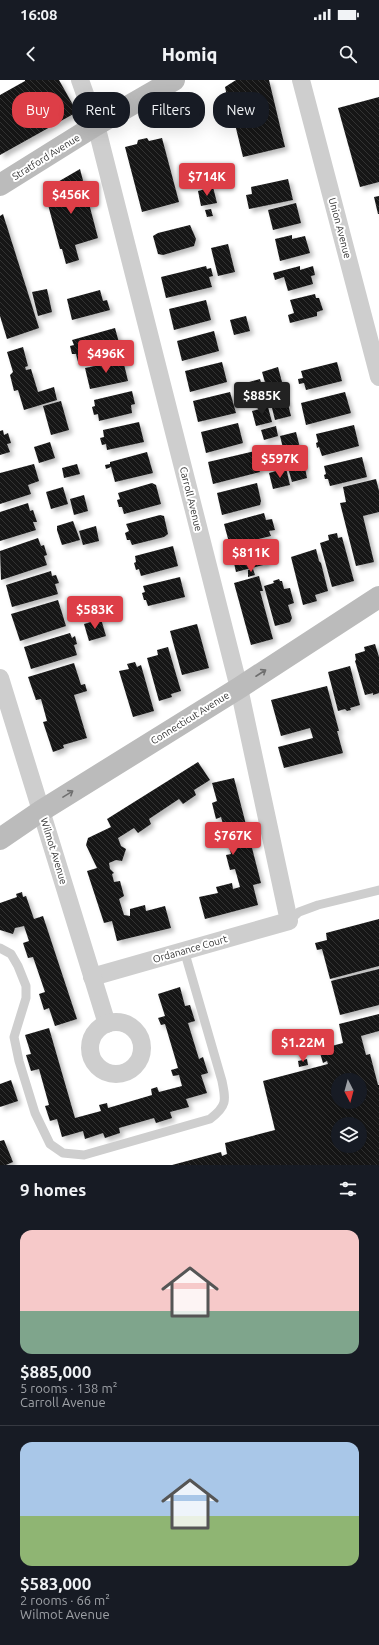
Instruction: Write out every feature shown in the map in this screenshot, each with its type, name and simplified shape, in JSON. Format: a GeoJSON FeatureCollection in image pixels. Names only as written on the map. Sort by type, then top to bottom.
{"type":"FeatureCollection","features":[{"type":"Feature","properties":{"kind":"main road","name":"Stratford Avenue"},"geometry":{"type":"LineString","coordinates":[[130,105],[174,80]]}},
{"type":"Feature","properties":{"kind":"main road","name":"Stratford Avenue"},"geometry":{"type":"LineString","coordinates":[[0,185],[91,128]]}},
{"type":"Feature","properties":{"kind":"main road","name":"Connecticut Avenue"},"geometry":{"type":"LineString","coordinates":[[0,839],[41,811],[239,688],[379,597]]}},
{"type":"Feature","properties":{"kind":"street","name":"Carroll Avenue"},"geometry":{"type":"LineString","coordinates":[[80,80],[84,92]]}},
{"type":"Feature","properties":{"kind":"street","name":"Union Avenue"},"geometry":{"type":"LineString","coordinates":[[301,80],[379,377]]}},
{"type":"Feature","properties":{"kind":"street","name":"Carroll Avenue"},"geometry":{"type":"LineString","coordinates":[[97,128],[239,688],[289,921]]}},
{"type":"Feature","properties":{"kind":"street","name":"Wilmot Avenue"},"geometry":{"type":"LineString","coordinates":[[0,678],[107,1024]]}},
{"type":"Feature","properties":{"kind":"street","name":"Ordanance Court"},"geometry":{"type":"LineString","coordinates":[[92,977],[289,921]]}},
{"type":"Feature","properties":{"kind":"lane"},"geometry":{"type":"LineString","coordinates":[[289,921],[299,912],[318,905],[379,890]]}},
{"type":"Feature","properties":{"kind":"lane"},"geometry":{"type":"LineString","coordinates":[[0,948],[11,954],[18,966],[26,986],[26,998],[14,1036],[18,1061],[35,1113],[50,1144],[63,1153],[84,1155],[210,1119],[222,1110],[226,1099],[222,1081],[184,950]]}},
{"type":"Feature","properties":{"kind":"building"},"geometry":{"type":"Polygon","coordinates":[[[59,80],[72,103],[72,115],[64,119],[64,92],[12,92],[12,128],[48,128],[0,155],[0,95],[25,81],[59,80]]]}},
{"type":"Feature","properties":{"kind":"building"},"geometry":{"type":"Polygon","coordinates":[[[236,80],[269,80],[285,147],[243,157],[236,128],[269,128],[269,92],[226,92],[225,87],[236,80]]]}},
{"type":"Feature","properties":{"kind":"building"},"geometry":{"type":"Polygon","coordinates":[[[379,97],[379,182],[360,187],[338,108],[379,97]]]}},
{"type":"Feature","properties":{"kind":"building"},"geometry":{"type":"Polygon","coordinates":[[[147,138],[149,141],[162,138],[179,202],[142,212],[125,147],[137,144],[138,140],[147,138]]]}},
{"type":"Feature","properties":{"kind":"building"},"geometry":{"type":"Polygon","coordinates":[[[80,169],[98,238],[75,245],[79,260],[66,264],[62,249],[60,249],[44,190],[80,169]]]}},
{"type":"Feature","properties":{"kind":"building"},"geometry":{"type":"Polygon","coordinates":[[[288,179],[293,200],[249,209],[246,195],[252,194],[251,187],[288,179]]]}},
{"type":"Feature","properties":{"kind":"building"},"geometry":{"type":"Polygon","coordinates":[[[213,187],[217,203],[201,206],[198,191],[213,187]]]}},
{"type":"Feature","properties":{"kind":"building"},"geometry":{"type":"Polygon","coordinates":[[[379,196],[379,214],[378,214],[374,197],[379,196]]]}},
{"type":"Feature","properties":{"kind":"building"},"geometry":{"type":"Polygon","coordinates":[[[296,203],[301,223],[273,230],[268,210],[296,203]]]}},
{"type":"Feature","properties":{"kind":"building"},"geometry":{"type":"Polygon","coordinates":[[[211,209],[213,216],[207,217],[205,210],[211,209]]]}},
{"type":"Feature","properties":{"kind":"building"},"geometry":{"type":"Polygon","coordinates":[[[3,214],[39,328],[7,339],[0,316],[0,216],[3,214]]]}},
{"type":"Feature","properties":{"kind":"building"},"geometry":{"type":"Polygon","coordinates":[[[190,225],[196,239],[194,246],[163,255],[158,254],[153,236],[158,233],[190,225]]]}},
{"type":"Feature","properties":{"kind":"building"},"geometry":{"type":"Polygon","coordinates":[[[292,235],[292,239],[305,236],[310,253],[280,261],[275,239],[292,235]]]}},
{"type":"Feature","properties":{"kind":"building"},"geometry":{"type":"Polygon","coordinates":[[[228,244],[235,272],[218,276],[211,248],[228,244]]]}},
{"type":"Feature","properties":{"kind":"building"},"geometry":{"type":"Polygon","coordinates":[[[206,266],[207,269],[211,268],[213,276],[209,277],[212,287],[166,298],[161,277],[206,266]]]}},
{"type":"Feature","properties":{"kind":"building"},"geometry":{"type":"Polygon","coordinates":[[[300,266],[300,270],[313,266],[315,275],[311,276],[313,284],[288,291],[284,277],[275,280],[273,273],[300,266]]]}},
{"type":"Feature","properties":{"kind":"building"},"geometry":{"type":"Polygon","coordinates":[[[47,289],[52,312],[38,316],[32,292],[47,289]]]}},
{"type":"Feature","properties":{"kind":"building"},"geometry":{"type":"Polygon","coordinates":[[[100,290],[103,301],[107,300],[110,310],[72,320],[67,299],[100,290]]]}},
{"type":"Feature","properties":{"kind":"building"},"geometry":{"type":"Polygon","coordinates":[[[315,294],[316,298],[319,298],[323,310],[317,312],[317,316],[290,323],[288,315],[294,313],[290,300],[315,294]]]}},
{"type":"Feature","properties":{"kind":"building"},"geometry":{"type":"Polygon","coordinates":[[[206,300],[211,320],[174,330],[169,309],[206,300]]]}},
{"type":"Feature","properties":{"kind":"building"},"geometry":{"type":"Polygon","coordinates":[[[246,316],[250,331],[234,335],[230,320],[246,316]]]}},
{"type":"Feature","properties":{"kind":"building"},"geometry":{"type":"Polygon","coordinates":[[[115,328],[121,350],[78,362],[76,354],[72,354],[70,346],[74,345],[72,340],[115,328]]]}},
{"type":"Feature","properties":{"kind":"building"},"geometry":{"type":"Polygon","coordinates":[[[214,331],[219,351],[182,361],[177,341],[214,331]]]}},
{"type":"Feature","properties":{"kind":"building"},"geometry":{"type":"Polygon","coordinates":[[[23,347],[28,366],[25,367],[26,370],[31,369],[38,392],[54,387],[57,400],[24,410],[18,390],[14,391],[10,375],[13,372],[7,352],[23,347]]]}},
{"type":"Feature","properties":{"kind":"building"},"geometry":{"type":"Polygon","coordinates":[[[123,360],[128,381],[90,389],[85,368],[123,360]]]}},
{"type":"Feature","properties":{"kind":"building"},"geometry":{"type":"Polygon","coordinates":[[[222,362],[227,382],[190,392],[185,371],[222,362]]]}},
{"type":"Feature","properties":{"kind":"building"},"geometry":{"type":"Polygon","coordinates":[[[337,362],[342,381],[306,390],[304,383],[299,384],[298,379],[303,378],[301,371],[337,362]]]}},
{"type":"Feature","properties":{"kind":"building"},"geometry":{"type":"Polygon","coordinates":[[[278,367],[282,382],[266,386],[262,372],[278,367]]]}},
{"type":"Feature","properties":{"kind":"building"},"geometry":{"type":"Polygon","coordinates":[[[260,379],[263,390],[245,395],[242,384],[260,379]]]}},
{"type":"Feature","properties":{"kind":"building"},"geometry":{"type":"Polygon","coordinates":[[[132,391],[135,404],[131,405],[132,413],[99,421],[98,414],[94,415],[92,407],[95,406],[94,400],[132,391]]]}},
{"type":"Feature","properties":{"kind":"building"},"geometry":{"type":"Polygon","coordinates":[[[230,392],[236,413],[198,422],[193,401],[230,392]]]}},
{"type":"Feature","properties":{"kind":"building"},"geometry":{"type":"Polygon","coordinates":[[[345,392],[351,413],[306,425],[301,403],[345,392]]]}},
{"type":"Feature","properties":{"kind":"building"},"geometry":{"type":"Polygon","coordinates":[[[287,400],[291,416],[275,420],[271,404],[287,400]]]}},
{"type":"Feature","properties":{"kind":"building"},"geometry":{"type":"Polygon","coordinates":[[[61,401],[69,430],[51,435],[43,406],[61,401]]]}},
{"type":"Feature","properties":{"kind":"building"},"geometry":{"type":"Polygon","coordinates":[[[268,407],[272,422],[256,426],[252,411],[268,407]]]}},
{"type":"Feature","properties":{"kind":"building"},"geometry":{"type":"Polygon","coordinates":[[[139,422],[144,442],[107,450],[106,444],[102,445],[100,438],[104,437],[103,430],[139,422]]]}},
{"type":"Feature","properties":{"kind":"building"},"geometry":{"type":"Polygon","coordinates":[[[238,423],[243,443],[206,453],[201,432],[238,423]]]}},
{"type":"Feature","properties":{"kind":"building"},"geometry":{"type":"Polygon","coordinates":[[[354,425],[359,446],[322,456],[319,447],[317,448],[316,443],[318,442],[316,434],[354,425]]]}},
{"type":"Feature","properties":{"kind":"building"},"geometry":{"type":"Polygon","coordinates":[[[276,426],[278,436],[264,440],[261,430],[276,426]]]}},
{"type":"Feature","properties":{"kind":"building"},"geometry":{"type":"Polygon","coordinates":[[[3,430],[4,435],[8,433],[11,443],[7,444],[10,452],[0,455],[0,431],[3,430]]]}},
{"type":"Feature","properties":{"kind":"building"},"geometry":{"type":"Polygon","coordinates":[[[296,432],[300,448],[284,452],[280,436],[296,432]]]}},
{"type":"Feature","properties":{"kind":"building"},"geometry":{"type":"Polygon","coordinates":[[[50,442],[55,458],[39,463],[34,447],[50,442]]]}},
{"type":"Feature","properties":{"kind":"building"},"geometry":{"type":"Polygon","coordinates":[[[255,451],[260,472],[213,484],[208,462],[255,451]]]}},
{"type":"Feature","properties":{"kind":"building"},"geometry":{"type":"Polygon","coordinates":[[[147,452],[153,473],[115,482],[111,467],[106,469],[105,465],[110,464],[110,462],[147,452]]]}},
{"type":"Feature","properties":{"kind":"building"},"geometry":{"type":"Polygon","coordinates":[[[362,457],[367,477],[330,486],[328,479],[325,479],[324,475],[326,474],[324,466],[362,457]]]}},
{"type":"Feature","properties":{"kind":"building"},"geometry":{"type":"Polygon","coordinates":[[[304,463],[307,478],[292,482],[288,468],[304,463]]]}},
{"type":"Feature","properties":{"kind":"building"},"geometry":{"type":"Polygon","coordinates":[[[34,464],[39,481],[28,485],[31,494],[0,504],[0,473],[34,464]]]}},
{"type":"Feature","properties":{"kind":"building"},"geometry":{"type":"Polygon","coordinates":[[[77,464],[80,474],[64,478],[62,468],[77,464]]]}},
{"type":"Feature","properties":{"kind":"building"},"geometry":{"type":"Polygon","coordinates":[[[286,468],[290,485],[273,489],[269,473],[286,468]]]}},
{"type":"Feature","properties":{"kind":"building"},"geometry":{"type":"Polygon","coordinates":[[[376,479],[379,491],[379,512],[363,516],[374,562],[356,566],[340,503],[346,502],[343,487],[376,479]]]}},
{"type":"Feature","properties":{"kind":"building"},"geometry":{"type":"Polygon","coordinates":[[[152,483],[156,485],[161,504],[124,514],[122,507],[119,507],[117,500],[120,499],[118,493],[152,483]]]}},
{"type":"Feature","properties":{"kind":"building"},"geometry":{"type":"Polygon","coordinates":[[[257,483],[261,501],[260,505],[222,515],[217,493],[257,483]]]}},
{"type":"Feature","properties":{"kind":"building"},"geometry":{"type":"Polygon","coordinates":[[[63,487],[68,504],[51,509],[46,492],[63,487]]]}},
{"type":"Feature","properties":{"kind":"building"},"geometry":{"type":"Polygon","coordinates":[[[84,495],[88,511],[74,515],[70,499],[84,495]]]}},
{"type":"Feature","properties":{"kind":"building"},"geometry":{"type":"Polygon","coordinates":[[[28,503],[30,511],[33,510],[37,522],[33,522],[36,530],[0,541],[0,512],[28,503]]]}},
{"type":"Feature","properties":{"kind":"building"},"geometry":{"type":"Polygon","coordinates":[[[264,513],[266,520],[272,519],[275,530],[269,531],[271,536],[230,546],[224,524],[264,513]]]}},
{"type":"Feature","properties":{"kind":"building"},"geometry":{"type":"Polygon","coordinates":[[[160,515],[164,516],[168,534],[164,537],[132,545],[130,540],[127,540],[125,533],[129,531],[126,524],[160,515]]]}},
{"type":"Feature","properties":{"kind":"building"},"geometry":{"type":"Polygon","coordinates":[[[73,521],[80,540],[62,545],[57,526],[73,521]]]}},
{"type":"Feature","properties":{"kind":"building"},"geometry":{"type":"Polygon","coordinates":[[[96,526],[99,541],[83,545],[79,531],[96,526]]]}},
{"type":"Feature","properties":{"kind":"building"},"geometry":{"type":"Polygon","coordinates":[[[337,533],[338,538],[342,537],[354,581],[332,587],[320,543],[329,540],[328,535],[337,533]]]}},
{"type":"Feature","properties":{"kind":"building"},"geometry":{"type":"Polygon","coordinates":[[[38,538],[41,546],[44,545],[47,555],[44,556],[47,565],[1,580],[0,551],[38,538]]]}},
{"type":"Feature","properties":{"kind":"building"},"geometry":{"type":"Polygon","coordinates":[[[263,543],[267,564],[236,572],[231,550],[263,543]]]}},
{"type":"Feature","properties":{"kind":"building"},"geometry":{"type":"Polygon","coordinates":[[[173,546],[178,566],[141,576],[139,569],[136,570],[134,563],[136,562],[135,556],[173,546]]]}},
{"type":"Feature","properties":{"kind":"building"},"geometry":{"type":"Polygon","coordinates":[[[316,549],[328,591],[315,595],[317,601],[303,605],[291,557],[316,549]]]}},
{"type":"Feature","properties":{"kind":"building"},"geometry":{"type":"Polygon","coordinates":[[[253,569],[255,575],[248,577],[248,570],[253,569]]]}},
{"type":"Feature","properties":{"kind":"building"},"geometry":{"type":"Polygon","coordinates":[[[51,571],[52,576],[56,575],[59,583],[55,584],[58,594],[12,607],[6,585],[51,571]]]}},
{"type":"Feature","properties":{"kind":"building"},"geometry":{"type":"Polygon","coordinates":[[[259,576],[263,591],[260,591],[273,639],[251,645],[234,583],[259,576]]]}},
{"type":"Feature","properties":{"kind":"building"},"geometry":{"type":"Polygon","coordinates":[[[180,577],[185,597],[148,606],[142,593],[145,592],[143,586],[180,577]]]}},
{"type":"Feature","properties":{"kind":"building"},"geometry":{"type":"Polygon","coordinates":[[[279,579],[282,581],[284,589],[290,588],[294,603],[288,605],[292,618],[290,622],[275,626],[264,586],[274,583],[273,581],[279,579]]]}},
{"type":"Feature","properties":{"kind":"building"},"geometry":{"type":"Polygon","coordinates":[[[58,600],[66,626],[20,641],[11,614],[58,600]]]}},
{"type":"Feature","properties":{"kind":"building"},"geometry":{"type":"Polygon","coordinates":[[[96,601],[100,617],[86,621],[81,605],[96,601]]]}},
{"type":"Feature","properties":{"kind":"building"},"geometry":{"type":"Polygon","coordinates":[[[101,619],[106,636],[89,641],[84,624],[101,619]]]}},
{"type":"Feature","properties":{"kind":"building"},"geometry":{"type":"Polygon","coordinates":[[[197,624],[209,668],[182,675],[170,631],[197,624]]]}},
{"type":"Feature","properties":{"kind":"building"},"geometry":{"type":"Polygon","coordinates":[[[70,633],[72,638],[75,636],[77,644],[74,645],[77,655],[31,669],[24,647],[70,633]]]}},
{"type":"Feature","properties":{"kind":"building"},"geometry":{"type":"Polygon","coordinates":[[[375,644],[379,657],[379,693],[365,695],[355,661],[355,654],[365,651],[364,647],[375,644]]]}},
{"type":"Feature","properties":{"kind":"building"},"geometry":{"type":"Polygon","coordinates":[[[168,647],[181,691],[171,694],[172,697],[159,701],[147,658],[158,655],[157,650],[168,647]]]}},
{"type":"Feature","properties":{"kind":"building"},"geometry":{"type":"Polygon","coordinates":[[[135,662],[137,667],[141,665],[154,711],[133,717],[119,671],[129,669],[127,664],[135,662]]]}},
{"type":"Feature","properties":{"kind":"building"},"geometry":{"type":"Polygon","coordinates":[[[74,663],[81,685],[85,684],[87,691],[74,695],[87,738],[63,745],[64,748],[53,752],[43,722],[47,721],[41,699],[36,700],[28,677],[74,663]]]}},
{"type":"Feature","properties":{"kind":"building"},"geometry":{"type":"Polygon","coordinates":[[[350,666],[360,705],[350,708],[351,710],[347,711],[345,709],[338,711],[328,672],[350,666]]]}},
{"type":"Feature","properties":{"kind":"building"},"geometry":{"type":"Polygon","coordinates":[[[327,686],[339,731],[337,731],[343,753],[284,768],[278,747],[313,738],[310,728],[281,736],[271,700],[327,686]]]}},
{"type":"Feature","properties":{"kind":"building"},"geometry":{"type":"Polygon","coordinates":[[[198,762],[210,780],[194,790],[196,795],[183,804],[179,799],[149,819],[151,824],[138,833],[134,828],[118,838],[121,846],[126,849],[122,861],[116,860],[109,863],[110,869],[114,873],[112,874],[114,882],[120,881],[124,896],[119,899],[124,915],[130,916],[130,909],[145,905],[146,911],[165,906],[171,928],[117,941],[112,921],[104,923],[87,871],[97,868],[86,845],[88,838],[111,827],[107,819],[198,762]]]}},
{"type":"Feature","properties":{"kind":"building"},"geometry":{"type":"Polygon","coordinates":[[[234,778],[261,883],[253,885],[258,905],[205,919],[199,897],[218,893],[216,887],[232,883],[233,889],[240,887],[235,869],[230,870],[226,855],[231,854],[221,817],[216,819],[212,803],[217,801],[212,783],[234,778]]]}},
{"type":"Feature","properties":{"kind":"building"},"geometry":{"type":"Polygon","coordinates":[[[22,892],[23,897],[26,896],[34,919],[43,916],[77,1019],[55,1026],[49,1008],[44,1010],[39,994],[45,992],[33,957],[28,958],[23,943],[29,941],[24,926],[15,928],[13,934],[0,930],[0,903],[17,897],[16,894],[22,892]]]}},
{"type":"Feature","properties":{"kind":"building"},"geometry":{"type":"Polygon","coordinates":[[[379,919],[379,966],[330,979],[322,949],[317,950],[315,943],[327,940],[326,933],[379,919]]]}},
{"type":"Feature","properties":{"kind":"building"},"geometry":{"type":"Polygon","coordinates":[[[379,969],[379,1005],[340,1015],[331,981],[379,969]]]}},
{"type":"Feature","properties":{"kind":"building"},"geometry":{"type":"Polygon","coordinates":[[[180,987],[185,1006],[190,1005],[195,1021],[188,1023],[199,1059],[203,1057],[208,1073],[201,1075],[207,1093],[186,1099],[189,1107],[170,1112],[172,1118],[156,1123],[154,1118],[119,1128],[120,1133],[105,1138],[103,1133],[85,1139],[83,1131],[62,1137],[57,1119],[50,1121],[45,1106],[49,1105],[39,1069],[31,1071],[26,1055],[31,1054],[25,1035],[49,1028],[75,1118],[101,1111],[99,1105],[107,1103],[108,1108],[152,1095],[151,1089],[157,1087],[159,1092],[182,1086],[179,1075],[173,1076],[171,1070],[178,1068],[165,1024],[161,1025],[158,1018],[165,1016],[158,994],[180,987]]]}},
{"type":"Feature","properties":{"kind":"building"},"geometry":{"type":"Polygon","coordinates":[[[379,1014],[379,1031],[361,1036],[366,1055],[370,1054],[379,1085],[379,1165],[172,1165],[221,1152],[222,1156],[227,1154],[225,1143],[275,1130],[263,1081],[328,1064],[327,1061],[323,1063],[320,1053],[325,1052],[324,1048],[343,1043],[339,1024],[379,1014]]]}},
{"type":"Feature","properties":{"kind":"building"},"geometry":{"type":"Polygon","coordinates":[[[307,1059],[308,1065],[299,1067],[298,1061],[307,1059]]]}},
{"type":"Feature","properties":{"kind":"building"},"geometry":{"type":"Polygon","coordinates":[[[11,1080],[18,1101],[0,1107],[0,1084],[11,1080]]]}},
{"type":"Feature","properties":{"kind":"building"},"geometry":{"type":"Polygon","coordinates":[[[4,1140],[13,1162],[6,1165],[0,1165],[0,1141],[4,1140]]]}}]}
